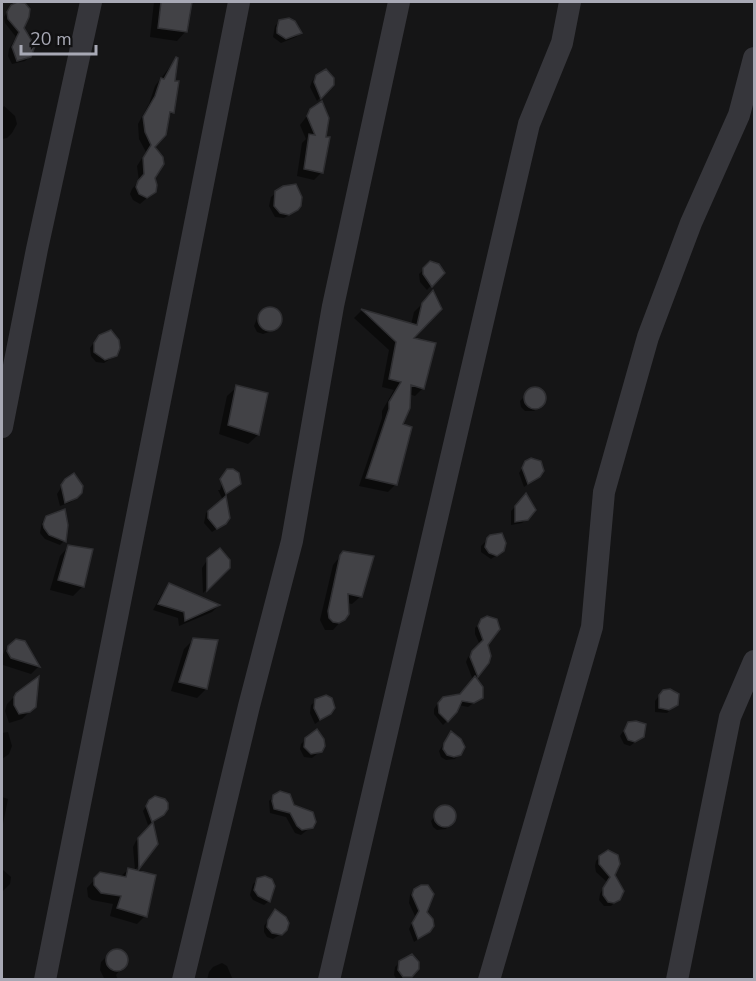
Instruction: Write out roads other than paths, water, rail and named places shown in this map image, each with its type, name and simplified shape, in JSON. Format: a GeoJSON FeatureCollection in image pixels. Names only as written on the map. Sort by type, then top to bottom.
{"type":"FeatureCollection","features":[{"type":"Feature","properties":{"kind":"street"},"geometry":{"type":"LineString","coordinates":[[2,427],[37,249],[91,2]]}},
{"type":"Feature","properties":{"kind":"street"},"geometry":{"type":"LineString","coordinates":[[45,980],[239,2]]}},
{"type":"Feature","properties":{"kind":"street"},"geometry":{"type":"LineString","coordinates":[[183,980],[249,706],[292,541],[333,306],[399,2]]}},
{"type":"Feature","properties":{"kind":"street"},"geometry":{"type":"LineString","coordinates":[[329,980],[529,124],[562,43],[570,2]]}},
{"type":"Feature","properties":{"kind":"street"},"geometry":{"type":"LineString","coordinates":[[489,980],[592,627],[604,492],[648,337],[692,224],[739,115],[754,58]]}},
{"type":"Feature","properties":{"kind":"street"},"geometry":{"type":"LineString","coordinates":[[677,980],[730,717],[754,661]]}}]}
